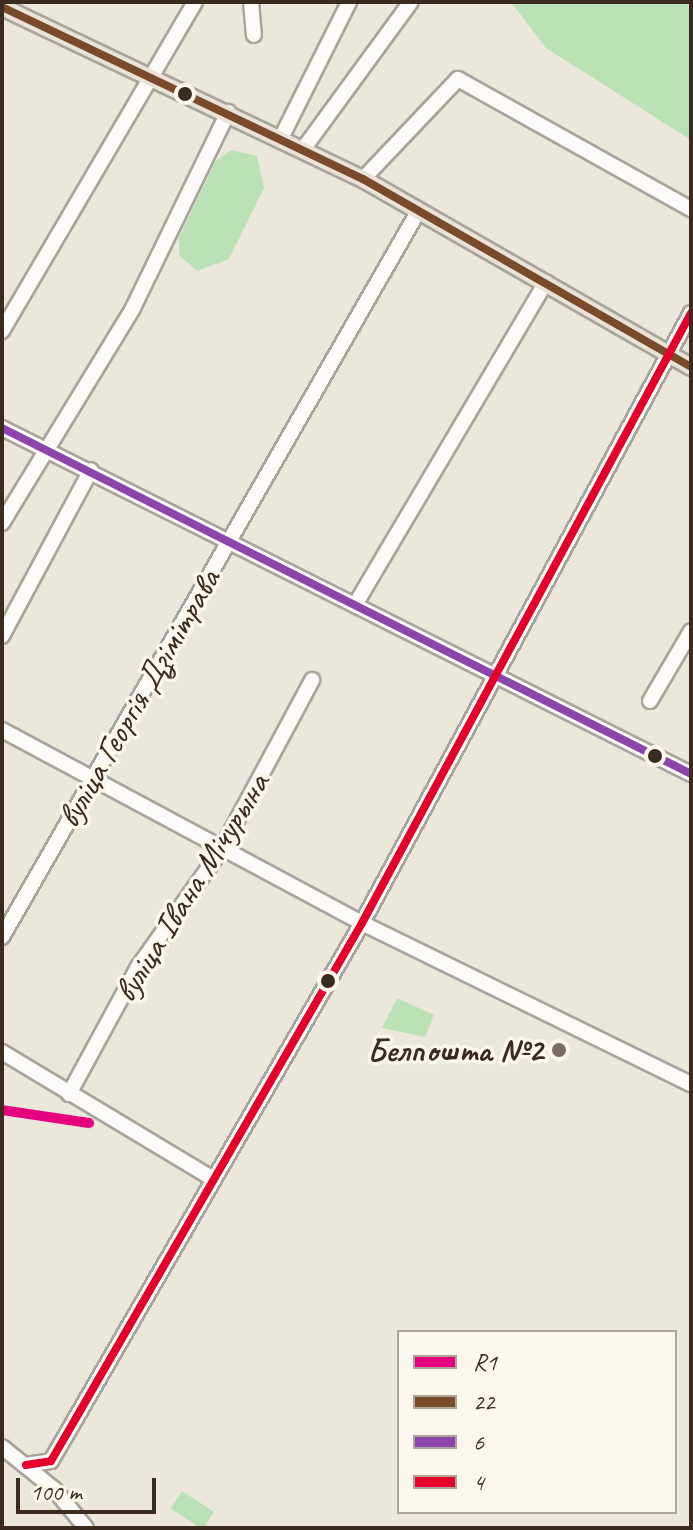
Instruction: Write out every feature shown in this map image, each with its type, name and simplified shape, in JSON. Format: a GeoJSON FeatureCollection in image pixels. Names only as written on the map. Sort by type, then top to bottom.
{"type":"FeatureCollection","features":[{"type":"Feature","properties":{"kind":"main road"},"geometry":{"type":"LineString","coordinates":[[2,7],[304,148],[419,210],[691,367]]}},
{"type":"Feature","properties":{"kind":"street"},"geometry":{"type":"LineString","coordinates":[[2,331],[195,2]]}},
{"type":"Feature","properties":{"kind":"street"},"geometry":{"type":"LineString","coordinates":[[251,2],[254,35]]}},
{"type":"Feature","properties":{"kind":"street"},"geometry":{"type":"LineString","coordinates":[[281,138],[349,2]]}},
{"type":"Feature","properties":{"kind":"street"},"geometry":{"type":"LineString","coordinates":[[304,148],[411,2]]}},
{"type":"Feature","properties":{"kind":"street"},"geometry":{"type":"LineString","coordinates":[[363,179],[458,79],[691,209]]}},
{"type":"Feature","properties":{"kind":"street"},"geometry":{"type":"LineString","coordinates":[[2,523],[42,448],[133,308],[228,112]]}},
{"type":"Feature","properties":{"kind":"street","name":"вуліца Георгія Дзімітрава"},"geometry":{"type":"LineString","coordinates":[[2,937],[419,210]]}},
{"type":"Feature","properties":{"kind":"street"},"geometry":{"type":"LineString","coordinates":[[355,605],[546,282]]}},
{"type":"Feature","properties":{"kind":"street"},"geometry":{"type":"LineString","coordinates":[[26,1465],[51,1461],[362,923],[691,313]]}},
{"type":"Feature","properties":{"kind":"street"},"geometry":{"type":"LineString","coordinates":[[2,428],[91,470],[691,774]]}},
{"type":"Feature","properties":{"kind":"street"},"geometry":{"type":"LineString","coordinates":[[2,636],[91,470]]}},
{"type":"Feature","properties":{"kind":"street"},"geometry":{"type":"LineString","coordinates":[[650,701],[691,631]]}},
{"type":"Feature","properties":{"kind":"street","name":"вуліца Івана Мічурына"},"geometry":{"type":"LineString","coordinates":[[69,1094],[138,967],[221,850],[312,680]]}},
{"type":"Feature","properties":{"kind":"street"},"geometry":{"type":"LineString","coordinates":[[2,730],[362,923],[691,1084]]}},
{"type":"Feature","properties":{"kind":"street"},"geometry":{"type":"LineString","coordinates":[[2,1052],[212,1178]]}},
{"type":"Feature","properties":{"kind":"street"},"geometry":{"type":"LineString","coordinates":[[2,1447],[26,1465],[86,1528]]}},
{"type":"Feature","properties":{"kind":"green space"},"geometry":{"type":"Polygon","coordinates":[[[511,2],[691,2],[691,140],[546,48],[511,2]]]}},
{"type":"Feature","properties":{"kind":"green space"},"geometry":{"type":"Polygon","coordinates":[[[231,150],[257,156],[264,188],[229,259],[197,271],[179,255],[179,237],[216,161],[231,150]]]}},
{"type":"Feature","properties":{"kind":"green space"},"geometry":{"type":"Polygon","coordinates":[[[397,998],[434,1015],[425,1037],[382,1028],[397,998]]]}},
{"type":"Feature","properties":{"kind":"green space"},"geometry":{"type":"Polygon","coordinates":[[[182,1491],[214,1512],[200,1528],[171,1509],[182,1491]]]}},
{"type":"Feature","properties":{"kind":"transit line","name":"22"},"geometry":{"type":"LineString","coordinates":[[2,7],[363,179],[691,367]]}},
{"type":"Feature","properties":{"kind":"transit line","name":"4"},"geometry":{"type":"LineString","coordinates":[[26,1465],[51,1461],[362,923],[691,313]]}},
{"type":"Feature","properties":{"kind":"transit line","name":"6"},"geometry":{"type":"LineString","coordinates":[[2,428],[691,774]]}},
{"type":"Feature","properties":{"kind":"transit line","name":"R1"},"geometry":{"type":"LineString","coordinates":[[2,1110],[89,1123]]}},
{"type":"Feature","properties":{"kind":"place","name":"Белпошта №2"},"geometry":{"type":"Point","coordinates":[559,1050]}}]}
